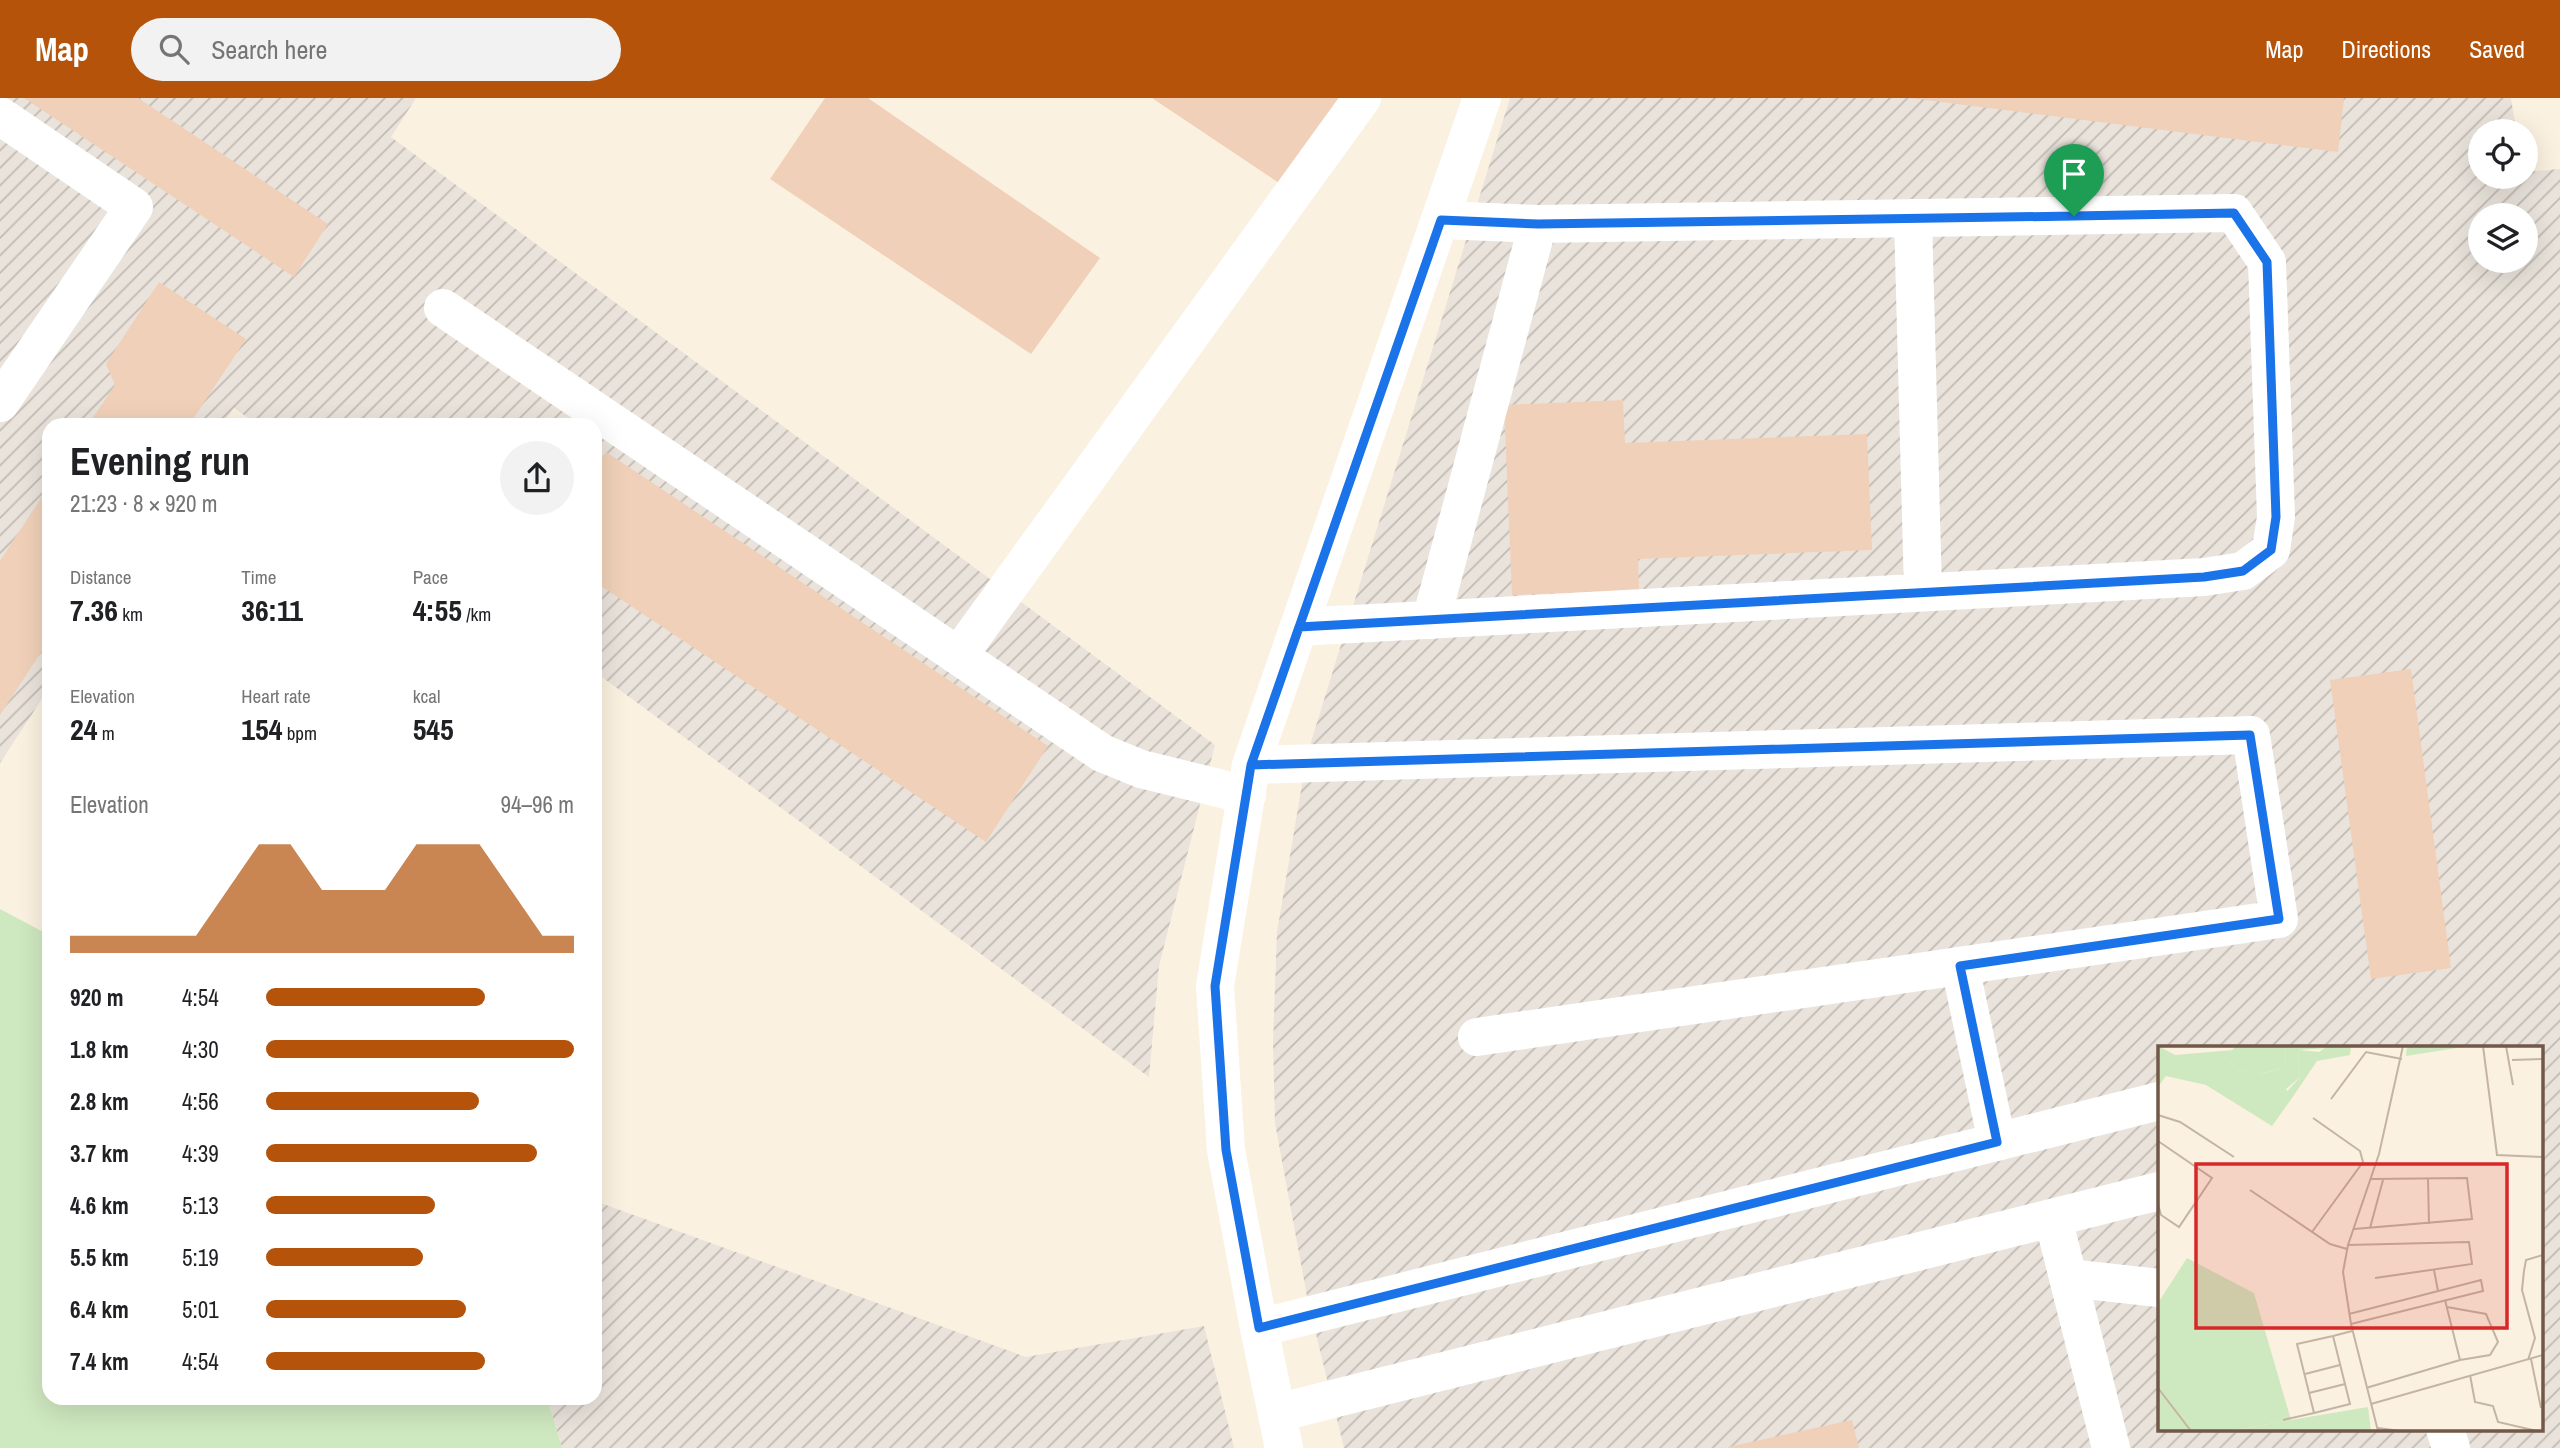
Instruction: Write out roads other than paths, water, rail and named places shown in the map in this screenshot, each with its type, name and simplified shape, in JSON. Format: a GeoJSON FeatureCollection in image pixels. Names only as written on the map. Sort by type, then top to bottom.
{"type":"FeatureCollection","features":[{"type":"Feature","properties":{"kind":"street"},"geometry":{"type":"LineString","coordinates":[[958,655],[1362,98]]}},
{"type":"Feature","properties":{"kind":"street"},"geometry":{"type":"LineString","coordinates":[[1482,98],[1299,627],[1249,780],[1215,986],[1226,1150],[1280,1431],[2158,1191]]}},
{"type":"Feature","properties":{"kind":"street"},"geometry":{"type":"LineString","coordinates":[[0,117],[134,207],[0,403]]}},
{"type":"Feature","properties":{"kind":"street"},"geometry":{"type":"LineString","coordinates":[[1299,627],[2204,577],[2243,571],[2271,550],[2276,504],[2267,262],[2234,213],[1538,224],[1441,220]]}},
{"type":"Feature","properties":{"kind":"street"},"geometry":{"type":"LineString","coordinates":[[1913,218],[1923,593]]}},
{"type":"Feature","properties":{"kind":"street"},"geometry":{"type":"LineString","coordinates":[[1432,620],[1538,224]]}},
{"type":"Feature","properties":{"kind":"street"},"geometry":{"type":"LineString","coordinates":[[443,308],[1102,752],[1141,769],[1249,780],[2250,735],[2279,919],[1477,1037]]}},
{"type":"Feature","properties":{"kind":"street"},"geometry":{"type":"LineString","coordinates":[[1960,966],[1997,1142]]}},
{"type":"Feature","properties":{"kind":"street"},"geometry":{"type":"LineString","coordinates":[[1259,1328],[2158,1101]]}},
{"type":"Feature","properties":{"kind":"street"},"geometry":{"type":"LineString","coordinates":[[2053,1218],[2111,1448]]}},
{"type":"Feature","properties":{"kind":"street"},"geometry":{"type":"LineString","coordinates":[[2068,1278],[2158,1288]]}},
{"type":"Feature","properties":{"kind":"street"},"geometry":{"type":"LineString","coordinates":[[2445,1430],[2451,1448]]}}]}
